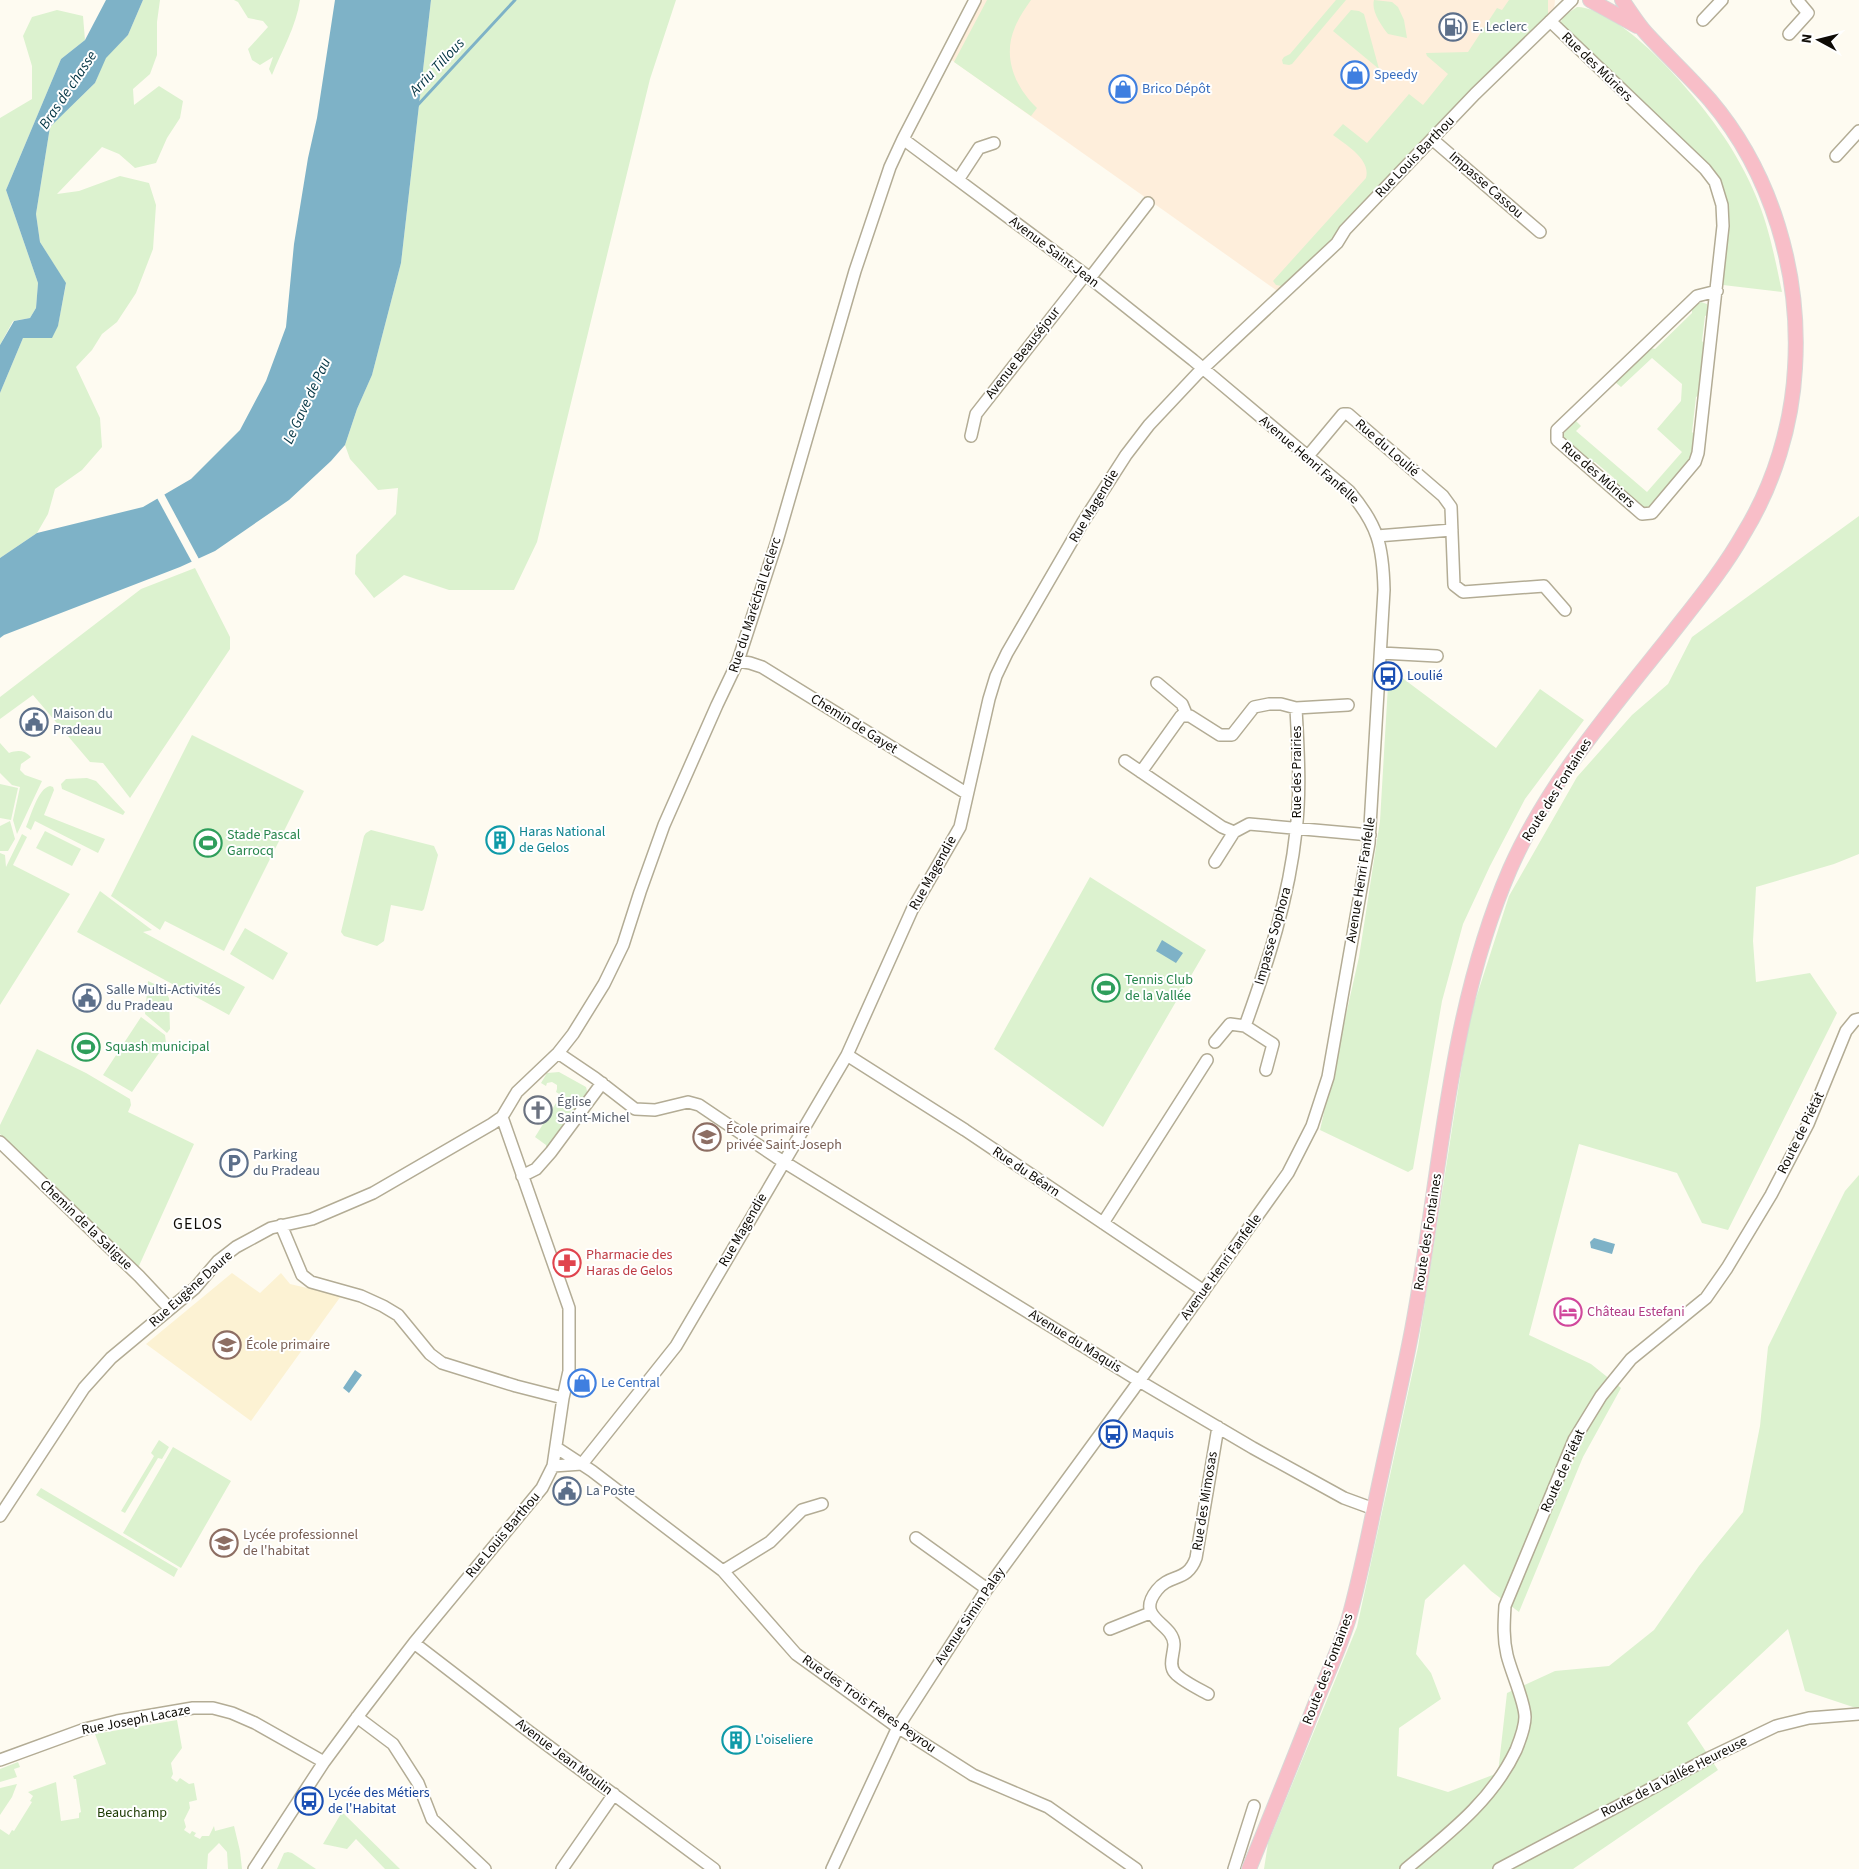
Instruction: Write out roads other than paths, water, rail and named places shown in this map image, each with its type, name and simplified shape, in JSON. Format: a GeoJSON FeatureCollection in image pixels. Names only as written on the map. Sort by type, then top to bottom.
{"type":"FeatureCollection","features":[{"type":"Feature","properties":{"kind":"main road"},"geometry":{"type":"LineString","coordinates":[[1590,0],[1642,29]]}},
{"type":"Feature","properties":{"kind":"main road"},"geometry":{"type":"LineString","coordinates":[[1622,0],[1642,29]]}},
{"type":"Feature","properties":{"kind":"main road","name":"Route des Fontaines"},"geometry":{"type":"LineString","coordinates":[[1249,1869],[1347,1625],[1412,1329],[1462,1021],[1475,968],[1492,916],[1512,866],[1540,812],[1580,750],[1722,568],[1745,532],[1774,470],[1782,442],[1793,390],[1796,342],[1795,311],[1783,244],[1769,202],[1753,166],[1733,132],[1713,104],[1642,29]]}},
{"type":"Feature","properties":{"kind":"street","name":"Rue du Maréchal Leclerc"},"geometry":{"type":"LineString","coordinates":[[502,1117],[517,1092],[558,1053],[573,1034],[590,1009],[623,945],[664,825],[738,661],[777,541],[870,224],[890,167],[929,87],[975,0]]}},
{"type":"Feature","properties":{"kind":"street"},"geometry":{"type":"LineString","coordinates":[[1550,21],[1555,0]]}},
{"type":"Feature","properties":{"kind":"street","name":"Rue Louis Barthou"},"geometry":{"type":"LineString","coordinates":[[1283,294],[1337,244],[1345,230],[1432,139],[1572,0]]}},
{"type":"Feature","properties":{"kind":"street"},"geometry":{"type":"LineString","coordinates":[[1703,20],[1722,0]]}},
{"type":"Feature","properties":{"kind":"street"},"geometry":{"type":"LineString","coordinates":[[1789,34],[1808,13],[1797,0]]}},
{"type":"Feature","properties":{"kind":"street","name":"Rue des Mûriers"},"geometry":{"type":"LineString","coordinates":[[1550,21],[1705,169],[1715,182],[1722,205],[1723,226],[1717,291],[1698,453],[1695,462],[1652,513],[1642,514],[1557,440],[1557,430],[1697,296],[1717,291]]}},
{"type":"Feature","properties":{"kind":"street"},"geometry":{"type":"LineString","coordinates":[[1836,156],[1859,131]]}},
{"type":"Feature","properties":{"kind":"street","name":"Avenue Saint-Jean"},"geometry":{"type":"LineString","coordinates":[[903,139],[1088,277],[1203,369]]}},
{"type":"Feature","properties":{"kind":"street","name":"Impasse Cassou"},"geometry":{"type":"LineString","coordinates":[[1432,139],[1540,232]]}},
{"type":"Feature","properties":{"kind":"street"},"geometry":{"type":"LineString","coordinates":[[958,180],[979,148],[994,142]]}},
{"type":"Feature","properties":{"kind":"street","name":"Avenue Beauséjour"},"geometry":{"type":"LineString","coordinates":[[971,436],[976,414],[1148,203]]}},
{"type":"Feature","properties":{"kind":"street","name":"Rue Magendie"},"geometry":{"type":"LineString","coordinates":[[582,1464],[676,1346],[847,1055],[912,910],[960,826],[989,698],[996,676],[1007,653],[1083,522],[1126,455],[1149,425],[1203,369],[1283,294]]}},
{"type":"Feature","properties":{"kind":"street","name":"Avenue Henri Fanfelle"},"geometry":{"type":"LineString","coordinates":[[1140,1381],[1288,1173],[1312,1126],[1328,1077],[1370,835],[1381,653],[1384,561],[1375,528],[1363,508],[1349,491],[1203,369]]}},
{"type":"Feature","properties":{"kind":"street","name":"Rue du Loulié"},"geometry":{"type":"LineString","coordinates":[[1308,456],[1343,414],[1348,414],[1443,496],[1451,507],[1454,585],[1459,590],[1463,592],[1544,586],[1564,610]]}},
{"type":"Feature","properties":{"kind":"street"},"geometry":{"type":"LineString","coordinates":[[1377,536],[1452,530]]}},
{"type":"Feature","properties":{"kind":"street"},"geometry":{"type":"LineString","coordinates":[[1381,653],[1437,656]]}},
{"type":"Feature","properties":{"kind":"street","name":"Chemin de Gayet"},"geometry":{"type":"LineString","coordinates":[[738,661],[762,667],[966,794]]}},
{"type":"Feature","properties":{"kind":"street"},"geometry":{"type":"LineString","coordinates":[[1141,772],[1181,716],[1187,716],[1182,704],[1157,683]]}},
{"type":"Feature","properties":{"kind":"street","name":"Rue des Prairies"},"geometry":{"type":"LineString","coordinates":[[1187,716],[1220,735],[1232,735],[1254,707],[1281,704],[1296,708],[1298,758],[1297,829]]}},
{"type":"Feature","properties":{"kind":"street"},"geometry":{"type":"LineString","coordinates":[[1296,708],[1348,705]]}},
{"type":"Feature","properties":{"kind":"street"},"geometry":{"type":"LineString","coordinates":[[1126,761],[1222,827],[1234,832]]}},
{"type":"Feature","properties":{"kind":"street"},"geometry":{"type":"LineString","coordinates":[[1215,862],[1234,832],[1249,824],[1370,835]]}},
{"type":"Feature","properties":{"kind":"street","name":"Impasse Sophora"},"geometry":{"type":"LineString","coordinates":[[1245,1026],[1267,966],[1286,899],[1297,829]]}},
{"type":"Feature","properties":{"kind":"street","name":"Route de Piétat"},"geometry":{"type":"LineString","coordinates":[[1406,1869],[1464,1820],[1487,1796],[1506,1770],[1521,1740],[1525,1716],[1507,1656],[1503,1632],[1505,1606],[1574,1440],[1601,1396],[1631,1360],[1706,1298],[1727,1268],[1771,1196],[1808,1124],[1846,1031],[1855,1020],[1859,1019]]}},
{"type":"Feature","properties":{"kind":"street"},"geometry":{"type":"LineString","coordinates":[[1215,1042],[1230,1024],[1245,1026],[1273,1044],[1266,1070]]}},
{"type":"Feature","properties":{"kind":"street","name":"Avenue du Maquis"},"geometry":{"type":"LineString","coordinates":[[558,1053],[635,1108],[655,1110],[688,1102],[699,1105],[783,1162],[1140,1381],[1344,1498],[1374,1508]]}},
{"type":"Feature","properties":{"kind":"street","name":"Rue du Béarn"},"geometry":{"type":"LineString","coordinates":[[847,1055],[965,1130],[1204,1291]]}},
{"type":"Feature","properties":{"kind":"street"},"geometry":{"type":"LineString","coordinates":[[1103,1223],[1208,1060]]}},
{"type":"Feature","properties":{"kind":"street"},"geometry":{"type":"LineString","coordinates":[[522,1176],[536,1169],[602,1084]]}},
{"type":"Feature","properties":{"kind":"street","name":"Rue Louis Barthou"},"geometry":{"type":"LineString","coordinates":[[254,1869],[324,1762],[357,1717],[414,1643],[542,1488],[553,1466],[569,1371],[569,1308],[502,1117]]}},
{"type":"Feature","properties":{"kind":"street","name":"Rue Eugène Daure"},"geometry":{"type":"LineString","coordinates":[[0,1516],[84,1388],[111,1358],[195,1288],[218,1261],[256,1235],[281,1225],[312,1219],[373,1193],[478,1134],[502,1117]]}},
{"type":"Feature","properties":{"kind":"street","name":"Chemin de la Saligue"},"geometry":{"type":"LineString","coordinates":[[0,1142],[139,1276],[170,1309]]}},
{"type":"Feature","properties":{"kind":"street"},"geometry":{"type":"LineString","coordinates":[[281,1225],[302,1275],[311,1282],[361,1296],[398,1315],[430,1354],[442,1364],[563,1398]]}},
{"type":"Feature","properties":{"kind":"street","name":"Avenue Simin Palay"},"geometry":{"type":"LineString","coordinates":[[832,1869],[898,1726],[987,1589],[1140,1381]]}},
{"type":"Feature","properties":{"kind":"street","name":"Rue des Mimosas"},"geometry":{"type":"LineString","coordinates":[[1150,1613],[1151,1601],[1157,1590],[1166,1582],[1183,1576],[1193,1568],[1218,1427]]}},
{"type":"Feature","properties":{"kind":"street","name":"Rue des Trois Frères Peyrou"},"geometry":{"type":"LineString","coordinates":[[557,1448],[582,1464],[723,1571],[796,1654],[898,1726],[973,1775],[1048,1807],[1136,1869]]}},
{"type":"Feature","properties":{"kind":"street"},"geometry":{"type":"LineString","coordinates":[[553,1466],[582,1464]]}},
{"type":"Feature","properties":{"kind":"street"},"geometry":{"type":"LineString","coordinates":[[723,1571],[770,1542],[802,1510],[822,1504]]}},
{"type":"Feature","properties":{"kind":"street"},"geometry":{"type":"LineString","coordinates":[[916,1538],[987,1589]]}},
{"type":"Feature","properties":{"kind":"street"},"geometry":{"type":"LineString","coordinates":[[1110,1629],[1150,1613],[1155,1620],[1172,1634],[1174,1644],[1171,1665],[1176,1674],[1208,1694]]}},
{"type":"Feature","properties":{"kind":"street","name":"Avenue Jean Moulin"},"geometry":{"type":"LineString","coordinates":[[414,1643],[714,1869]]}},
{"type":"Feature","properties":{"kind":"street","name":"Rue Joseph Lacaze"},"geometry":{"type":"LineString","coordinates":[[0,1760],[85,1729],[117,1721],[193,1708],[213,1708],[232,1713],[255,1723],[324,1762]]}},
{"type":"Feature","properties":{"kind":"street","name":"Route de la Vallée Heureuse"},"geometry":{"type":"LineString","coordinates":[[1499,1869],[1709,1758],[1776,1726],[1809,1718],[1859,1714]]}},
{"type":"Feature","properties":{"kind":"street"},"geometry":{"type":"LineString","coordinates":[[357,1717],[393,1744],[418,1783],[432,1819],[485,1869]]}},
{"type":"Feature","properties":{"kind":"street"},"geometry":{"type":"LineString","coordinates":[[562,1869],[614,1794]]}},
{"type":"Feature","properties":{"kind":"street"},"geometry":{"type":"LineString","coordinates":[[1234,1869],[1254,1806]]}},
{"type":"Feature","properties":{"kind":"water","name":"Bras de chasse"},"geometry":{"type":"Polygon","coordinates":[[[106,0],[143,0],[128,35],[106,58],[95,83],[50,127],[36,214],[40,242],[66,283],[58,326],[52,338],[23,338],[0,393],[0,345],[14,321],[30,318],[36,308],[38,283],[6,190],[61,59],[85,40],[106,0]]]}},
{"type":"Feature","properties":{"kind":"water","name":"Le Gave de Pau"},"geometry":{"type":"Polygon","coordinates":[[[335,0],[431,0],[401,263],[372,375],[357,409],[345,445],[331,461],[289,500],[215,551],[180,567],[0,638],[0,558],[37,533],[143,507],[191,479],[240,430],[266,381],[286,327],[294,244],[308,158],[317,118],[335,0]]]}},
{"type":"Feature","properties":{"kind":"water"},"geometry":{"type":"Polygon","coordinates":[[[1162,940],[1183,953],[1176,963],[1156,951],[1162,940]]]}},
{"type":"Feature","properties":{"kind":"water"},"geometry":{"type":"Polygon","coordinates":[[[1594,1238],[1615,1244],[1612,1254],[1591,1248],[1590,1242],[1594,1238]]]}},
{"type":"Feature","properties":{"kind":"water"},"geometry":{"type":"Polygon","coordinates":[[[355,1370],[362,1375],[349,1393],[343,1388],[355,1370]]]}},
{"type":"Feature","properties":{"kind":"waterway","name":"Arriu Tillous"},"geometry":{"type":"LineString","coordinates":[[415,108],[515,0]]}},
{"type":"Feature","properties":{"kind":"place","name":"E. Leclerc"},"geometry":{"type":"Point","coordinates":[1453,27]}},
{"type":"Feature","properties":{"kind":"place","name":"Speedy"},"geometry":{"type":"Point","coordinates":[1355,75]}},
{"type":"Feature","properties":{"kind":"place","name":"Brico Dépôt"},"geometry":{"type":"Point","coordinates":[1123,89]}},
{"type":"Feature","properties":{"kind":"place","name":"Loulié"},"geometry":{"type":"Point","coordinates":[1388,676]}},
{"type":"Feature","properties":{"kind":"place","name":"Maison du Pradeau"},"geometry":{"type":"Point","coordinates":[34,722]}},
{"type":"Feature","properties":{"kind":"place","name":"Haras National de Gelos"},"geometry":{"type":"Point","coordinates":[500,840]}},
{"type":"Feature","properties":{"kind":"place","name":"Stade Pascal Garrocq"},"geometry":{"type":"Point","coordinates":[208,843]}},
{"type":"Feature","properties":{"kind":"place","name":"Tennis Club de la Vallée"},"geometry":{"type":"Point","coordinates":[1106,988]}},
{"type":"Feature","properties":{"kind":"place","name":"Salle Multi-Activités du Pradeau"},"geometry":{"type":"Point","coordinates":[87,998]}},
{"type":"Feature","properties":{"kind":"place","name":"Squash municipal"},"geometry":{"type":"Point","coordinates":[86,1047]}},
{"type":"Feature","properties":{"kind":"place","name":"Église Saint-Michel"},"geometry":{"type":"Point","coordinates":[538,1110]}},
{"type":"Feature","properties":{"kind":"place","name":"École primaire privée Saint-Joseph"},"geometry":{"type":"Point","coordinates":[707,1137]}},
{"type":"Feature","properties":{"kind":"place","name":"Parking du Pradeau"},"geometry":{"type":"Point","coordinates":[234,1163]}},
{"type":"Feature","properties":{"kind":"place","name":"Pharmacie des Haras de Gelos"},"geometry":{"type":"Point","coordinates":[567,1263]}},
{"type":"Feature","properties":{"kind":"place","name":"Château Estefani"},"geometry":{"type":"Point","coordinates":[1568,1312]}},
{"type":"Feature","properties":{"kind":"place","name":"École primaire"},"geometry":{"type":"Point","coordinates":[227,1345]}},
{"type":"Feature","properties":{"kind":"place","name":"Le Central"},"geometry":{"type":"Point","coordinates":[582,1383]}},
{"type":"Feature","properties":{"kind":"place","name":"Maquis"},"geometry":{"type":"Point","coordinates":[1113,1434]}},
{"type":"Feature","properties":{"kind":"place","name":"La Poste"},"geometry":{"type":"Point","coordinates":[567,1491]}},
{"type":"Feature","properties":{"kind":"place","name":"Lycée professionnel de l'habitat"},"geometry":{"type":"Point","coordinates":[224,1543]}},
{"type":"Feature","properties":{"kind":"place","name":"L'oiseliere"},"geometry":{"type":"Point","coordinates":[736,1740]}},
{"type":"Feature","properties":{"kind":"place","name":"Lycée des Métiers de l'Habitat"},"geometry":{"type":"Point","coordinates":[309,1801]}},
{"type":"Feature","properties":{"kind":"district","name":"GELOS"},"geometry":{"type":"Point","coordinates":[198,1224]}},
{"type":"Feature","properties":{"kind":"park label","name":"Beauchamp"},"geometry":{"type":"Point","coordinates":[132,1813]}}]}
